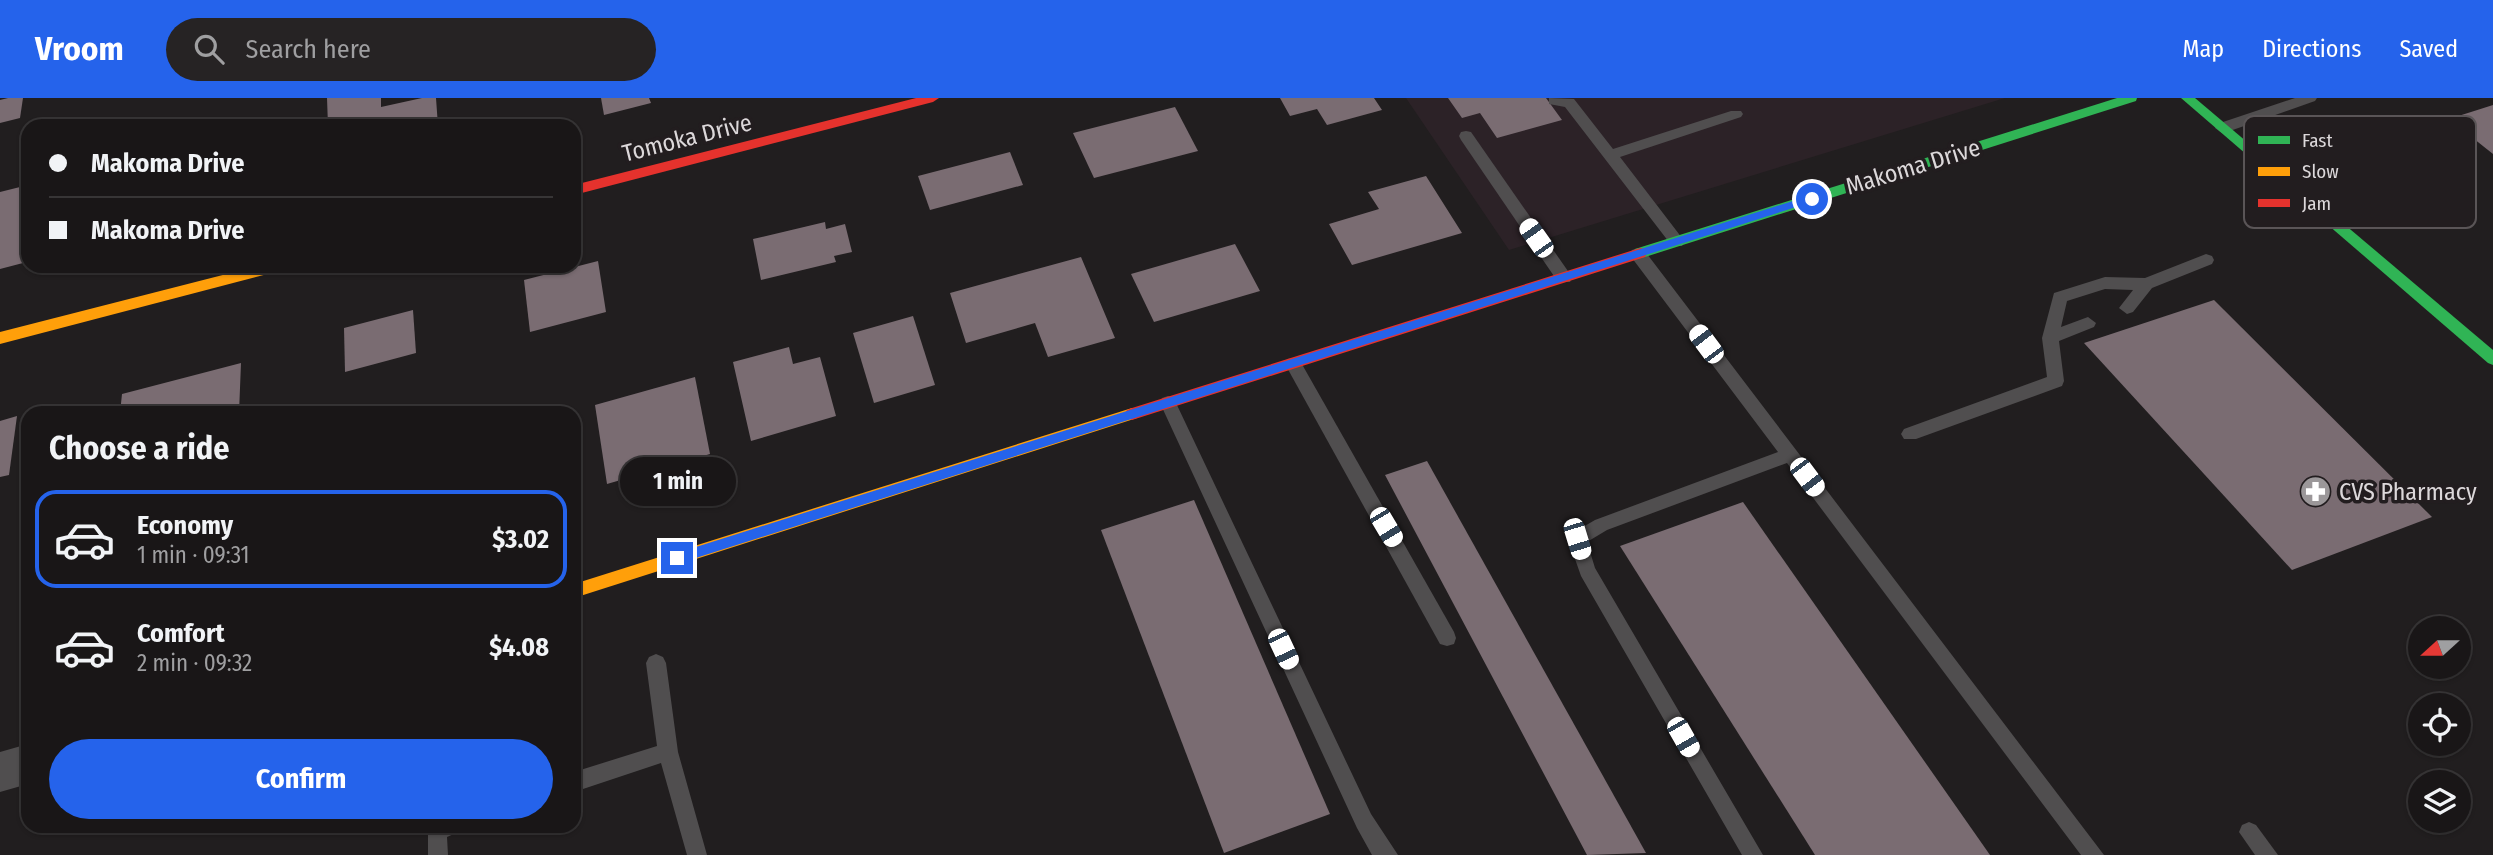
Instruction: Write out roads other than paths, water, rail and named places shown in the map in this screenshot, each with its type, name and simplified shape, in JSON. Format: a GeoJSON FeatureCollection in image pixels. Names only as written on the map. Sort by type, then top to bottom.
{"type":"FeatureCollection","features":[{"type":"Feature","properties":{"kind":"street","name":"Tomoka Drive"},"geometry":{"type":"LineString","coordinates":[[581,188],[933,98]]}},
{"type":"Feature","properties":{"kind":"street","name":"Makoma Drive"},"geometry":{"type":"LineString","coordinates":[[581,589],[2131,98]]}},
{"type":"Feature","properties":{"kind":"street"},"geometry":{"type":"LineString","coordinates":[[2187,98],[2244,147]]}},
{"type":"Feature","properties":{"kind":"street"},"geometry":{"type":"LineString","coordinates":[[2339,228],[2493,359]]}},
{"type":"Feature","properties":{"kind":"street"},"geometry":{"type":"LineString","coordinates":[[0,338],[252,273]]}},
{"type":"Feature","properties":{"kind":"street"},"geometry":{"type":"LineString","coordinates":[[0,772],[21,766]]}},
{"type":"Feature","properties":{"kind":"lane"},"geometry":{"type":"LineString","coordinates":[[2257,116],[2310,98]]}},
{"type":"Feature","properties":{"kind":"lane"},"geometry":{"type":"LineString","coordinates":[[1554,101],[1569,102],[1677,242]]}},
{"type":"Feature","properties":{"kind":"lane"},"geometry":{"type":"LineString","coordinates":[[1610,155],[1736,114]]}},
{"type":"Feature","properties":{"kind":"lane"},"geometry":{"type":"LineString","coordinates":[[2222,128],[2244,120]]}},
{"type":"Feature","properties":{"kind":"lane"},"geometry":{"type":"LineString","coordinates":[[1466,136],[1564,278]]}},
{"type":"Feature","properties":{"kind":"lane"},"geometry":{"type":"LineString","coordinates":[[1638,254],[2094,855]]}},
{"type":"Feature","properties":{"kind":"lane"},"geometry":{"type":"LineString","coordinates":[[1910,434],[2056,381],[2050,338],[2060,297],[2105,283],[2146,284],[2206,260]]}},
{"type":"Feature","properties":{"kind":"lane"},"geometry":{"type":"LineString","coordinates":[[2127,308],[2146,284]]}},
{"type":"Feature","properties":{"kind":"lane"},"geometry":{"type":"LineString","coordinates":[[2050,338],[2088,323]]}},
{"type":"Feature","properties":{"kind":"lane"},"geometry":{"type":"LineString","coordinates":[[1293,364],[1447,638]]}},
{"type":"Feature","properties":{"kind":"lane"},"geometry":{"type":"LineString","coordinates":[[1168,403],[1364,821],[1381,850],[1388,855]]}},
{"type":"Feature","properties":{"kind":"lane"},"geometry":{"type":"LineString","coordinates":[[1753,855],[1587,570],[1577,539],[1601,525],[1790,455]]}},
{"type":"Feature","properties":{"kind":"lane"},"geometry":{"type":"LineString","coordinates":[[656,663],[668,752],[697,855]]}},
{"type":"Feature","properties":{"kind":"lane"},"geometry":{"type":"LineString","coordinates":[[581,780],[668,752]]}},
{"type":"Feature","properties":{"kind":"lane"},"geometry":{"type":"LineString","coordinates":[[2249,831],[2268,855]]}},
{"type":"Feature","properties":{"kind":"lane"},"geometry":{"type":"LineString","coordinates":[[436,833],[438,855]]}},
{"type":"Feature","properties":{"kind":"place","name":"CVS Pharmacy"},"geometry":{"type":"Point","coordinates":[2316,492]}}]}
